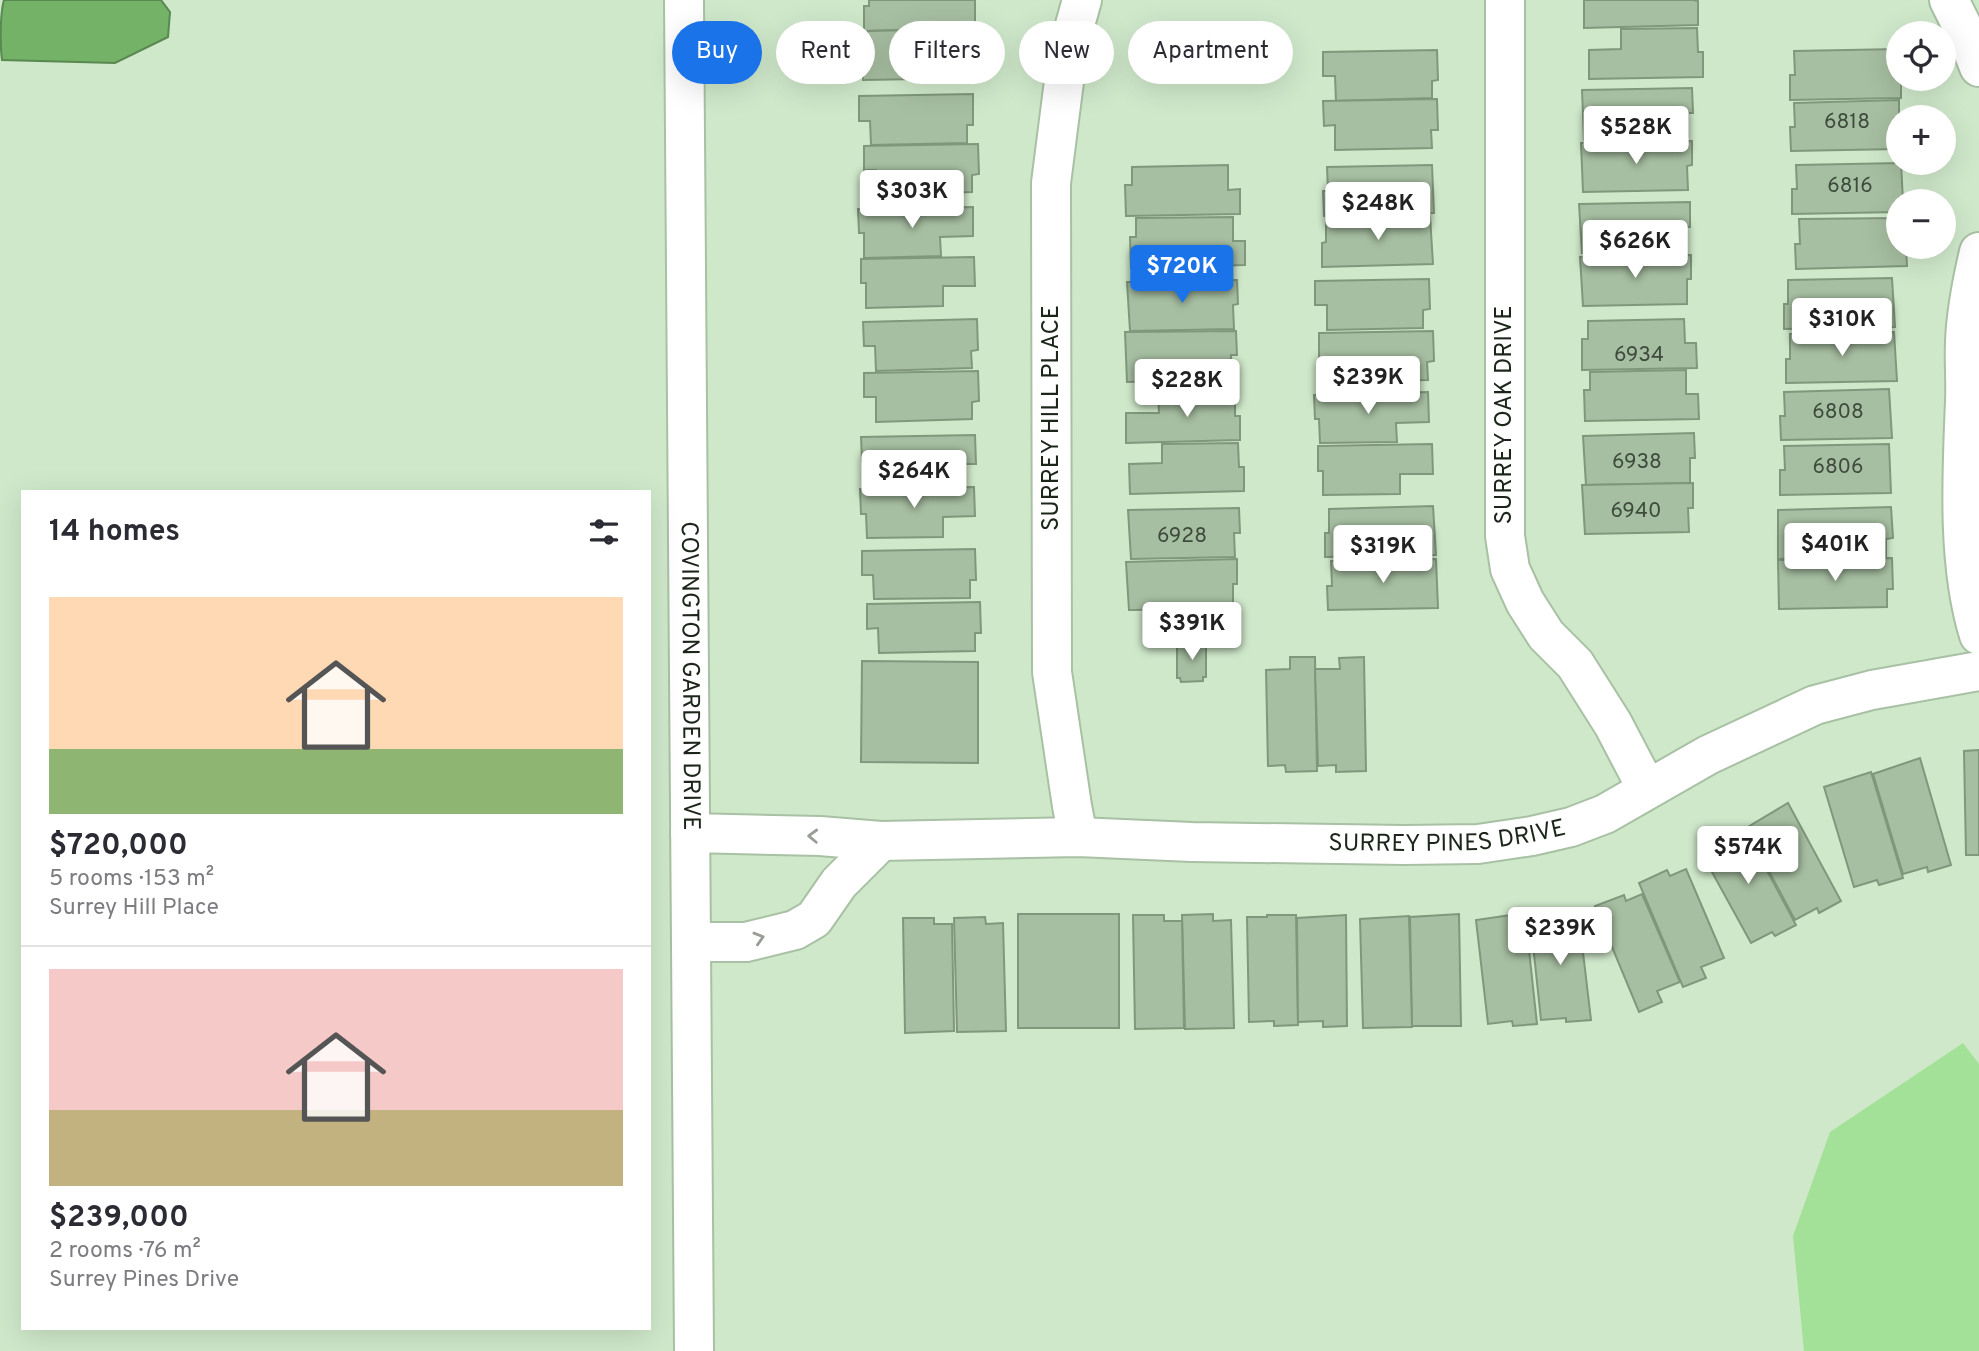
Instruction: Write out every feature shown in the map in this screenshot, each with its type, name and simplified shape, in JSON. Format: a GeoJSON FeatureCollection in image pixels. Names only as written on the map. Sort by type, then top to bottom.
{"type":"FeatureCollection","features":[{"type":"Feature","properties":{"kind":"street","name":"COVINGTON GARDEN DRIVE"},"geometry":{"type":"LineString","coordinates":[[684,0],[694,1351]]}},
{"type":"Feature","properties":{"kind":"street","name":"SURREY HILL PLACE"},"geometry":{"type":"LineString","coordinates":[[1078,836],[1052,672],[1051,183],[1068,50],[1082,0]]}},
{"type":"Feature","properties":{"kind":"street","name":"SURREY OAK DRIVE"},"geometry":{"type":"LineString","coordinates":[[1505,0],[1506,536],[1510,569],[1525,602],[1546,635],[1575,664],[1647,789]]}},
{"type":"Feature","properties":{"kind":"street"},"geometry":{"type":"LineString","coordinates":[[1949,0],[1979,67]]}},
{"type":"Feature","properties":{"kind":"street"},"geometry":{"type":"LineString","coordinates":[[1979,252],[1965,341],[1962,446],[1970,607],[1979,635]]}},
{"type":"Feature","properties":{"kind":"street","name":"SURREY PINES DRIVE"},"geometry":{"type":"LineString","coordinates":[[690,833],[820,836],[881,841],[1078,836],[1192,842],[1478,844],[1571,827],[1605,814],[1707,755],[1815,705],[1872,690],[1979,671]]}},
{"type":"Feature","properties":{"kind":"street"},"geometry":{"type":"LineString","coordinates":[[691,942],[746,942],[795,930],[814,919],[839,883],[881,841]]}},
{"type":"Feature","properties":{"kind":"shaded area"},"geometry":{"type":"Polygon","coordinates":[[[4,0],[161,0],[170,12],[168,37],[115,63],[2,60],[4,0]]]}},
{"type":"Feature","properties":{"kind":"shaded area"},"geometry":{"type":"Polygon","coordinates":[[[1963,1043],[1979,1064],[1979,1351],[1804,1351],[1793,1236],[1830,1132],[1963,1043]]]}},
{"type":"Feature","properties":{"kind":"building"},"geometry":{"type":"Polygon","coordinates":[[[869,0],[975,0],[975,21],[889,21],[889,30],[875,31],[875,21],[864,21],[864,6],[869,6],[869,0]]]}},
{"type":"Feature","properties":{"kind":"building"},"geometry":{"type":"Polygon","coordinates":[[[1584,0],[1698,1],[1698,25],[1584,28],[1584,0]]]}},
{"type":"Feature","properties":{"kind":"building"},"geometry":{"type":"Polygon","coordinates":[[[1697,28],[1698,52],[1703,52],[1703,77],[1589,79],[1589,50],[1621,49],[1621,29],[1697,28]]]}},
{"type":"Feature","properties":{"kind":"building"},"geometry":{"type":"Polygon","coordinates":[[[875,31],[889,31],[889,80],[875,80],[875,31]]]}},
{"type":"Feature","properties":{"kind":"building"},"geometry":{"type":"Polygon","coordinates":[[[1886,49],[1886,91],[1901,91],[1901,98],[1790,100],[1790,75],[1795,75],[1794,51],[1886,49]]]}},
{"type":"Feature","properties":{"kind":"building"},"geometry":{"type":"Polygon","coordinates":[[[1437,50],[1438,80],[1432,81],[1432,98],[1336,101],[1335,76],[1323,76],[1323,52],[1437,50]]]}},
{"type":"Feature","properties":{"kind":"building"},"geometry":{"type":"Polygon","coordinates":[[[1692,88],[1693,113],[1688,113],[1688,137],[1584,140],[1582,90],[1692,88]]]}},
{"type":"Feature","properties":{"kind":"building"},"geometry":{"type":"Polygon","coordinates":[[[973,94],[973,125],[967,125],[967,143],[871,145],[870,121],[859,121],[859,96],[973,94]]]}},
{"type":"Feature","properties":{"kind":"building"},"geometry":{"type":"Polygon","coordinates":[[[1437,99],[1438,130],[1431,130],[1432,148],[1335,150],[1335,125],[1324,126],[1323,101],[1437,99]]]}},
{"type":"Feature","properties":{"kind":"building"},"geometry":{"type":"Polygon","coordinates":[[[1899,100],[1899,105],[1886,105],[1886,149],[1791,151],[1790,127],[1795,127],[1794,103],[1899,100]]]}},
{"type":"Feature","properties":{"kind":"building"},"geometry":{"type":"Polygon","coordinates":[[[1692,141],[1692,165],[1687,166],[1688,190],[1583,192],[1581,143],[1692,141]]]}},
{"type":"Feature","properties":{"kind":"building"},"geometry":{"type":"Polygon","coordinates":[[[978,144],[979,174],[972,175],[972,192],[876,195],[876,170],[864,170],[864,146],[978,144]]]}},
{"type":"Feature","properties":{"kind":"building"},"geometry":{"type":"Polygon","coordinates":[[[1886,163],[1886,175],[1902,175],[1902,189],[1886,189],[1886,212],[1792,214],[1792,189],[1797,189],[1796,165],[1886,163]]]}},
{"type":"Feature","properties":{"kind":"building"},"geometry":{"type":"Polygon","coordinates":[[[1228,165],[1228,190],[1240,189],[1240,214],[1126,216],[1125,185],[1132,185],[1132,167],[1228,165]]]}},
{"type":"Feature","properties":{"kind":"building"},"geometry":{"type":"Polygon","coordinates":[[[1432,165],[1434,213],[1324,216],[1323,191],[1328,191],[1327,167],[1432,165]]]}},
{"type":"Feature","properties":{"kind":"building"},"geometry":{"type":"Polygon","coordinates":[[[1690,202],[1686,251],[1582,253],[1579,204],[1690,202]]]}},
{"type":"Feature","properties":{"kind":"building"},"geometry":{"type":"Polygon","coordinates":[[[973,207],[973,236],[940,237],[941,256],[864,258],[864,233],[859,233],[858,209],[973,207]]]}},
{"type":"Feature","properties":{"kind":"building"},"geometry":{"type":"Polygon","coordinates":[[[1430,216],[1433,264],[1322,267],[1326,218],[1430,216]]]}},
{"type":"Feature","properties":{"kind":"building"},"geometry":{"type":"Polygon","coordinates":[[[1233,217],[1233,241],[1245,241],[1245,265],[1131,268],[1130,237],[1136,237],[1136,218],[1233,217]]]}},
{"type":"Feature","properties":{"kind":"building"},"geometry":{"type":"Polygon","coordinates":[[[1886,218],[1886,259],[1907,259],[1907,266],[1796,269],[1795,244],[1800,244],[1799,219],[1886,218]]]}},
{"type":"Feature","properties":{"kind":"building"},"geometry":{"type":"Polygon","coordinates":[[[1691,255],[1687,304],[1583,306],[1580,257],[1691,255]]]}},
{"type":"Feature","properties":{"kind":"building"},"geometry":{"type":"Polygon","coordinates":[[[974,257],[975,286],[943,286],[943,306],[866,308],[866,283],[861,283],[861,259],[974,257]]]}},
{"type":"Feature","properties":{"kind":"building"},"geometry":{"type":"Polygon","coordinates":[[[1892,278],[1895,327],[1784,329],[1788,280],[1892,278]]]}},
{"type":"Feature","properties":{"kind":"building"},"geometry":{"type":"Polygon","coordinates":[[[1429,279],[1430,309],[1423,310],[1423,328],[1327,330],[1327,305],[1315,305],[1315,281],[1429,279]]]}},
{"type":"Feature","properties":{"kind":"building"},"geometry":{"type":"Polygon","coordinates":[[[1237,280],[1238,304],[1233,305],[1234,329],[1130,331],[1127,282],[1237,280]]]}},
{"type":"Feature","properties":{"kind":"building"},"geometry":{"type":"Polygon","coordinates":[[[977,319],[978,350],[971,351],[972,368],[876,371],[875,346],[864,346],[863,322],[977,319]]]}},
{"type":"Feature","properties":{"kind":"building"},"geometry":{"type":"Polygon","coordinates":[[[1684,319],[1685,343],[1696,343],[1697,368],[1582,370],[1582,339],[1588,339],[1588,321],[1684,319]]]}},
{"type":"Feature","properties":{"kind":"building"},"geometry":{"type":"Polygon","coordinates":[[[1236,331],[1237,355],[1231,355],[1232,379],[1127,382],[1125,332],[1236,331]]]}},
{"type":"Feature","properties":{"kind":"building"},"geometry":{"type":"Polygon","coordinates":[[[1433,331],[1434,361],[1427,362],[1428,380],[1331,382],[1331,357],[1319,358],[1319,333],[1433,331]]]}},
{"type":"Feature","properties":{"kind":"building"},"geometry":{"type":"Polygon","coordinates":[[[1894,332],[1897,381],[1786,383],[1790,334],[1894,332]]]}},
{"type":"Feature","properties":{"kind":"building"},"geometry":{"type":"Polygon","coordinates":[[[1686,370],[1686,394],[1698,394],[1699,419],[1585,421],[1584,390],[1590,390],[1590,372],[1686,370]]]}},
{"type":"Feature","properties":{"kind":"building"},"geometry":{"type":"Polygon","coordinates":[[[978,371],[979,401],[972,402],[972,419],[876,422],[876,397],[864,397],[864,373],[978,371]]]}},
{"type":"Feature","properties":{"kind":"building"},"geometry":{"type":"Polygon","coordinates":[[[1889,389],[1892,438],[1781,440],[1780,416],[1785,416],[1784,392],[1889,389]]]}},
{"type":"Feature","properties":{"kind":"building"},"geometry":{"type":"Polygon","coordinates":[[[1235,392],[1235,416],[1240,416],[1240,440],[1126,443],[1126,413],[1159,413],[1158,393],[1235,392]]]}},
{"type":"Feature","properties":{"kind":"building"},"geometry":{"type":"Polygon","coordinates":[[[1428,392],[1429,422],[1396,423],[1397,442],[1320,443],[1314,395],[1428,392]]]}},
{"type":"Feature","properties":{"kind":"building"},"geometry":{"type":"Polygon","coordinates":[[[1694,433],[1695,458],[1690,458],[1690,483],[1586,485],[1583,436],[1694,433]]]}},
{"type":"Feature","properties":{"kind":"building"},"geometry":{"type":"Polygon","coordinates":[[[975,435],[976,464],[943,464],[944,484],[867,486],[861,437],[975,435]]]}},
{"type":"Feature","properties":{"kind":"building"},"geometry":{"type":"Polygon","coordinates":[[[1238,443],[1239,467],[1244,467],[1244,491],[1130,494],[1129,464],[1162,463],[1162,444],[1238,443]]]}},
{"type":"Feature","properties":{"kind":"building"},"geometry":{"type":"Polygon","coordinates":[[[1432,444],[1433,474],[1400,474],[1400,494],[1323,495],[1323,471],[1318,471],[1318,446],[1432,444]]]}},
{"type":"Feature","properties":{"kind":"building"},"geometry":{"type":"Polygon","coordinates":[[[1889,444],[1891,493],[1780,495],[1780,470],[1785,470],[1784,446],[1889,444]]]}},
{"type":"Feature","properties":{"kind":"building"},"geometry":{"type":"Polygon","coordinates":[[[1693,483],[1693,508],[1688,508],[1689,532],[1585,534],[1582,485],[1693,483]]]}},
{"type":"Feature","properties":{"kind":"building"},"geometry":{"type":"Polygon","coordinates":[[[974,487],[975,516],[943,517],[943,537],[867,538],[866,514],[861,514],[860,489],[974,487]]]}},
{"type":"Feature","properties":{"kind":"building"},"geometry":{"type":"Polygon","coordinates":[[[1433,506],[1436,555],[1325,557],[1329,509],[1433,506]]]}},
{"type":"Feature","properties":{"kind":"building"},"geometry":{"type":"Polygon","coordinates":[[[1891,507],[1893,538],[1886,539],[1886,556],[1778,559],[1778,510],[1891,507]]]}},
{"type":"Feature","properties":{"kind":"building"},"geometry":{"type":"Polygon","coordinates":[[[1239,508],[1240,533],[1234,533],[1235,557],[1131,559],[1128,510],[1239,508]]]}},
{"type":"Feature","properties":{"kind":"building"},"geometry":{"type":"Polygon","coordinates":[[[975,549],[976,580],[970,580],[970,598],[874,599],[873,575],[862,575],[862,551],[975,549]]]}},
{"type":"Feature","properties":{"kind":"building"},"geometry":{"type":"Polygon","coordinates":[[[1892,558],[1893,589],[1887,589],[1887,607],[1779,609],[1778,560],[1892,558]]]}},
{"type":"Feature","properties":{"kind":"building"},"geometry":{"type":"Polygon","coordinates":[[[1237,559],[1233,609],[1129,610],[1126,562],[1237,559]]]}},
{"type":"Feature","properties":{"kind":"building"},"geometry":{"type":"Polygon","coordinates":[[[1436,559],[1438,608],[1328,610],[1327,586],[1332,586],[1331,561],[1436,559]]]}},
{"type":"Feature","properties":{"kind":"building"},"geometry":{"type":"Polygon","coordinates":[[[980,602],[981,633],[975,633],[975,651],[879,653],[878,628],[867,629],[867,604],[980,602]]]}},
{"type":"Feature","properties":{"kind":"building"},"geometry":{"type":"Polygon","coordinates":[[[1206,642],[1206,677],[1203,677],[1203,681],[1181,682],[1180,678],[1177,678],[1177,643],[1206,642]]]}},
{"type":"Feature","properties":{"kind":"building"},"geometry":{"type":"Polygon","coordinates":[[[1290,657],[1315,657],[1317,771],[1286,772],[1285,765],[1268,766],[1266,670],[1290,669],[1290,657]]]}},
{"type":"Feature","properties":{"kind":"building"},"geometry":{"type":"Polygon","coordinates":[[[1364,657],[1366,771],[1336,772],[1336,765],[1318,766],[1315,669],[1340,669],[1339,658],[1364,657]]]}},
{"type":"Feature","properties":{"kind":"building"},"geometry":{"type":"Polygon","coordinates":[[[862,661],[978,662],[978,763],[861,762],[862,661]]]}},
{"type":"Feature","properties":{"kind":"building"},"geometry":{"type":"Polygon","coordinates":[[[1979,750],[1979,855],[1966,855],[1964,751],[1979,750]]]}},
{"type":"Feature","properties":{"kind":"building"},"geometry":{"type":"Polygon","coordinates":[[[1920,758],[1951,865],[1928,872],[1927,867],[1903,874],[1873,774],[1920,758]]]}},
{"type":"Feature","properties":{"kind":"building"},"geometry":{"type":"Polygon","coordinates":[[[1871,772],[1903,878],[1879,885],[1877,880],[1854,887],[1824,787],[1871,772]]]}},
{"type":"Feature","properties":{"kind":"building"},"geometry":{"type":"Polygon","coordinates":[[[1788,803],[1841,901],[1819,913],[1817,908],[1795,920],[1746,828],[1788,803]]]}},
{"type":"Feature","properties":{"kind":"building"},"geometry":{"type":"Polygon","coordinates":[[[1744,827],[1796,925],[1775,936],[1772,932],[1751,943],[1701,852],[1744,827]]]}},
{"type":"Feature","properties":{"kind":"building"},"geometry":{"type":"Polygon","coordinates":[[[1686,869],[1724,958],[1701,967],[1706,978],[1683,987],[1639,883],[1667,870],[1670,876],[1686,869]]]}},
{"type":"Feature","properties":{"kind":"building"},"geometry":{"type":"Polygon","coordinates":[[[1642,894],[1680,982],[1657,991],[1662,1002],[1639,1012],[1595,906],[1624,895],[1626,901],[1642,894]]]}},
{"type":"Feature","properties":{"kind":"building"},"geometry":{"type":"Polygon","coordinates":[[[1578,910],[1591,1020],[1541,1020],[1530,916],[1578,910]]]}},
{"type":"Feature","properties":{"kind":"building"},"geometry":{"type":"Polygon","coordinates":[[[1525,913],[1537,1024],[1513,1026],[1512,1021],[1488,1024],[1476,920],[1525,913]]]}},
{"type":"Feature","properties":{"kind":"building"},"geometry":{"type":"Polygon","coordinates":[[[1018,914],[1119,914],[1119,1028],[1018,1028],[1018,914]]]}},
{"type":"Feature","properties":{"kind":"building"},"geometry":{"type":"Polygon","coordinates":[[[1213,914],[1213,921],[1231,920],[1234,1028],[1185,1029],[1182,915],[1213,914]]]}},
{"type":"Feature","properties":{"kind":"building"},"geometry":{"type":"Polygon","coordinates":[[[1459,914],[1461,1026],[1412,1026],[1410,917],[1459,914]]]}},
{"type":"Feature","properties":{"kind":"building"},"geometry":{"type":"Polygon","coordinates":[[[1133,915],[1164,915],[1164,921],[1182,921],[1184,1028],[1135,1029],[1133,915]]]}},
{"type":"Feature","properties":{"kind":"building"},"geometry":{"type":"Polygon","coordinates":[[[1296,915],[1298,1025],[1274,1026],[1274,1021],[1249,1022],[1247,917],[1296,915]]]}},
{"type":"Feature","properties":{"kind":"building"},"geometry":{"type":"Polygon","coordinates":[[[1346,915],[1347,1026],[1323,1027],[1323,1021],[1298,1022],[1297,918],[1346,915]]]}},
{"type":"Feature","properties":{"kind":"building"},"geometry":{"type":"Polygon","coordinates":[[[1409,916],[1412,1027],[1363,1028],[1360,919],[1409,916]]]}},
{"type":"Feature","properties":{"kind":"building"},"geometry":{"type":"Polygon","coordinates":[[[985,917],[986,924],[1003,923],[1006,1031],[957,1032],[954,918],[985,917]]]}},
{"type":"Feature","properties":{"kind":"building"},"geometry":{"type":"Polygon","coordinates":[[[903,918],[934,918],[934,924],[952,924],[954,1031],[905,1033],[903,918]]]}}]}
